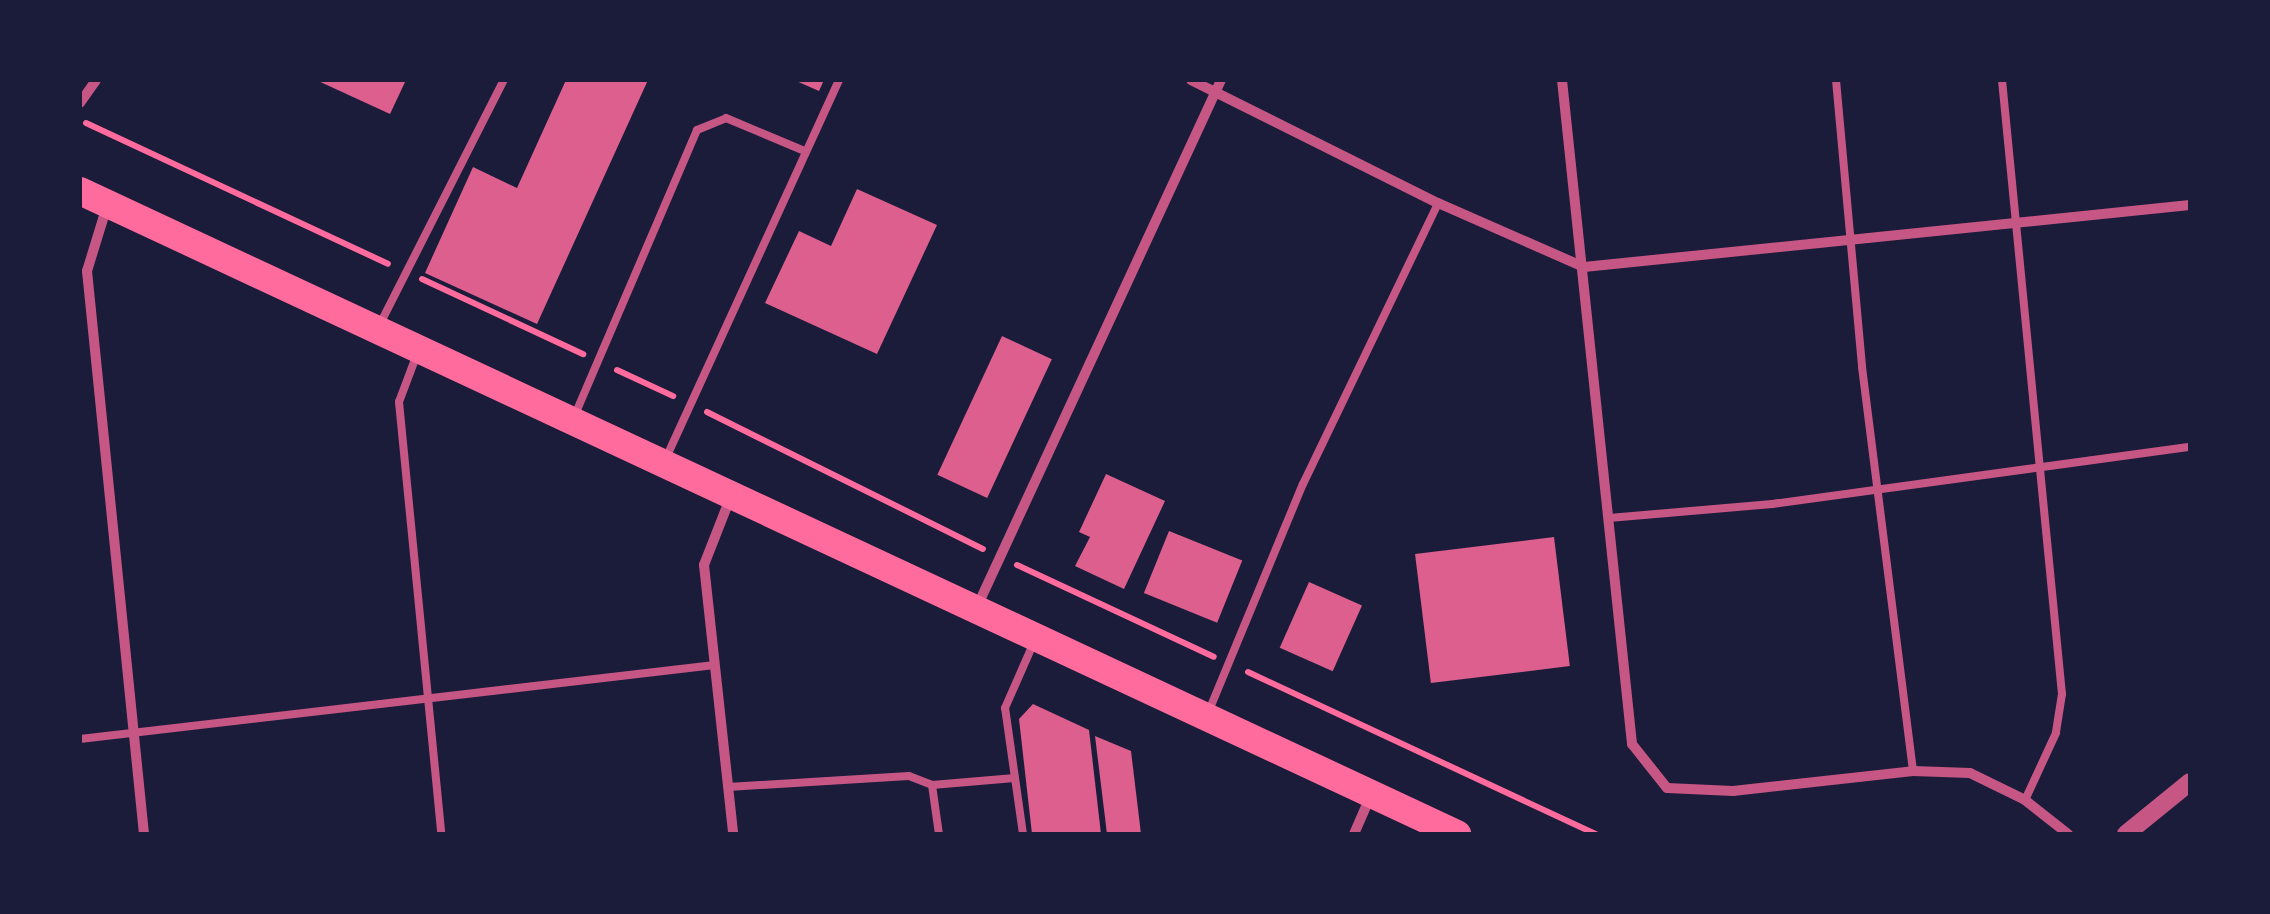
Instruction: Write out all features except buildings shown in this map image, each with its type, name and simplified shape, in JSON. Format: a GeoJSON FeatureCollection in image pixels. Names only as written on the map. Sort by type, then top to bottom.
{"type":"FeatureCollection","features":[{"type":"Feature","properties":{"kind":"highway"},"geometry":{"type":"LineString","coordinates":[[80,191],[1456,834]]}},
{"type":"Feature","properties":{"kind":"street"},"geometry":{"type":"LineString","coordinates":[[80,103],[96,80]]}},
{"type":"Feature","properties":{"kind":"street"},"geometry":{"type":"LineString","coordinates":[[1191,80],[1438,204],[1584,267],[2190,205]]}},
{"type":"Feature","properties":{"kind":"street"},"geometry":{"type":"LineString","coordinates":[[976,610],[1003,559],[1221,80]]}},
{"type":"Feature","properties":{"kind":"street"},"geometry":{"type":"LineString","coordinates":[[1562,80],[1632,744],[1667,788],[1733,791],[1912,771],[1970,773],[2024,800],[2068,834]]}},
{"type":"Feature","properties":{"kind":"street"},"geometry":{"type":"LineString","coordinates":[[108,204],[87,272],[144,834]]}},
{"type":"Feature","properties":{"kind":"street"},"geometry":{"type":"LineString","coordinates":[[732,495],[704,565],[733,834]]}},
{"type":"Feature","properties":{"kind":"street"},"geometry":{"type":"LineString","coordinates":[[2126,834],[2190,782]]}},
{"type":"Feature","properties":{"kind":"street"},"geometry":{"type":"LineString","coordinates":[[1354,834],[1371,794]]}},
{"type":"Feature","properties":{"kind":"lane"},"geometry":{"type":"LineString","coordinates":[[378,330],[402,270],[504,80]]}},
{"type":"Feature","properties":{"kind":"lane"},"geometry":{"type":"LineString","coordinates":[[664,463],[802,150],[839,80]]}},
{"type":"Feature","properties":{"kind":"lane"},"geometry":{"type":"LineString","coordinates":[[1836,80],[1848,240],[1882,487],[1912,771]]}},
{"type":"Feature","properties":{"kind":"lane"},"geometry":{"type":"LineString","coordinates":[[2002,80],[2062,694],[2056,733],[2024,800]]}},
{"type":"Feature","properties":{"kind":"lane"},"geometry":{"type":"LineString","coordinates":[[572,421],[697,130],[726,118],[802,150]]}},
{"type":"Feature","properties":{"kind":"lane"},"geometry":{"type":"LineString","coordinates":[[1206,718],[1303,484],[1438,204]]}},
{"type":"Feature","properties":{"kind":"lane"},"geometry":{"type":"LineString","coordinates":[[418,349],[399,402],[441,834]]}},
{"type":"Feature","properties":{"kind":"lane"},"geometry":{"type":"LineString","coordinates":[[1609,518],[2190,447]]}},
{"type":"Feature","properties":{"kind":"lane"},"geometry":{"type":"LineString","coordinates":[[1023,834],[1005,708],[1036,638]]}},
{"type":"Feature","properties":{"kind":"lane"},"geometry":{"type":"LineString","coordinates":[[80,739],[134,736],[196,721],[715,665]]}},
{"type":"Feature","properties":{"kind":"lane"},"geometry":{"type":"LineString","coordinates":[[728,787],[909,776],[932,786],[1016,778]]}},
{"type":"Feature","properties":{"kind":"lane"},"geometry":{"type":"LineString","coordinates":[[932,786],[939,834]]}},
{"type":"Feature","properties":{"kind":"path"},"geometry":{"type":"LineString","coordinates":[[80,120],[690,404],[1003,559],[1596,834]]}}]}
